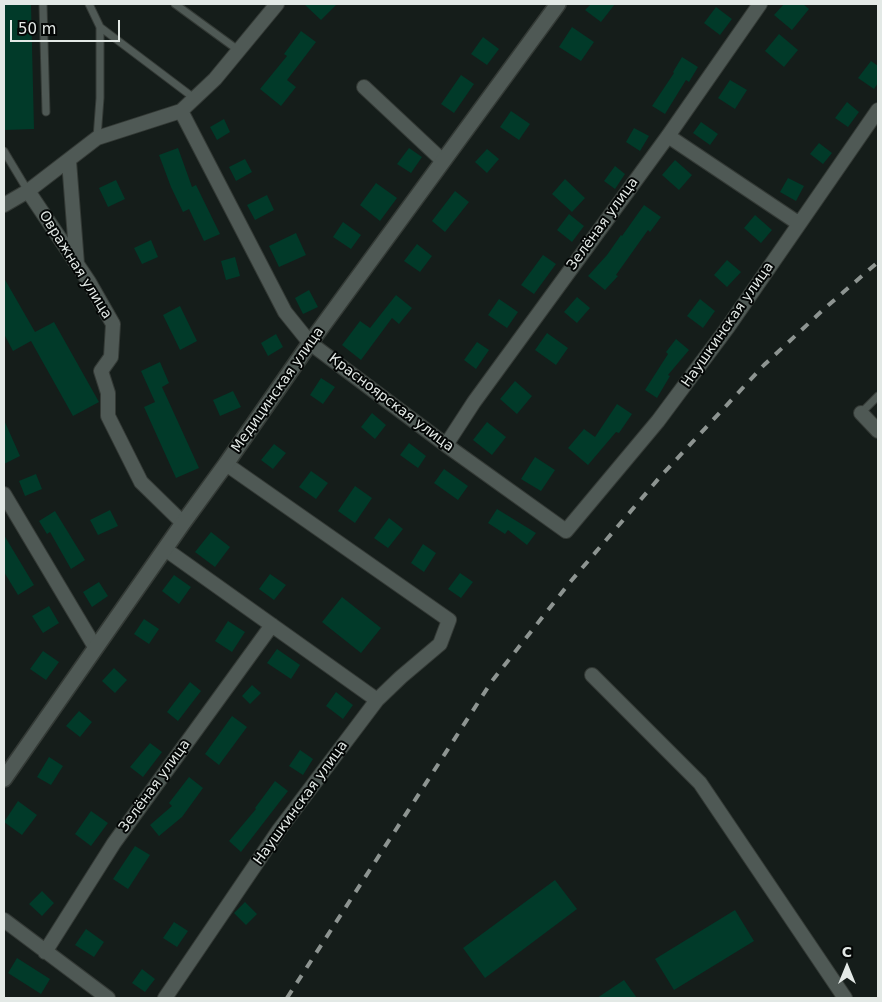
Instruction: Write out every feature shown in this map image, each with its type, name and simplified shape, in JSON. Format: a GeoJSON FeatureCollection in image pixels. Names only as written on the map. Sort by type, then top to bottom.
{"type":"FeatureCollection","features":[{"type":"Feature","properties":{"kind":"street"},"geometry":{"type":"LineString","coordinates":[[4,205],[28,191],[97,138],[180,111],[214,79],[276,4]]}},
{"type":"Feature","properties":{"kind":"street","name":"Медицинская улица"},"geometry":{"type":"LineString","coordinates":[[4,779],[310,343],[558,4]]}},
{"type":"Feature","properties":{"kind":"street","name":"Зелёная улица"},"geometry":{"type":"LineString","coordinates":[[446,445],[474,402],[668,136],[760,4]]}},
{"type":"Feature","properties":{"kind":"street"},"geometry":{"type":"LineString","coordinates":[[364,87],[443,161]]}},
{"type":"Feature","properties":{"kind":"street","name":"Наушкинская улица"},"geometry":{"type":"LineString","coordinates":[[566,531],[658,421],[728,327],[878,110]]}},
{"type":"Feature","properties":{"kind":"street","name":"Красноярская улица"},"geometry":{"type":"LineString","coordinates":[[180,111],[285,312],[310,343],[446,445],[566,531]]}},
{"type":"Feature","properties":{"kind":"street"},"geometry":{"type":"LineString","coordinates":[[668,136],[798,224]]}},
{"type":"Feature","properties":{"kind":"street"},"geometry":{"type":"LineString","coordinates":[[69,161],[77,265]]}},
{"type":"Feature","properties":{"kind":"street","name":"Овражная улица"},"geometry":{"type":"LineString","coordinates":[[28,191],[113,324],[111,357],[101,371],[108,394],[108,416],[141,482],[183,523]]}},
{"type":"Feature","properties":{"kind":"street"},"geometry":{"type":"LineString","coordinates":[[861,413],[878,431]]}},
{"type":"Feature","properties":{"kind":"street","name":"Наушкинская улица"},"geometry":{"type":"LineString","coordinates":[[165,998],[279,830],[377,700],[440,644],[449,620],[226,464]]}},
{"type":"Feature","properties":{"kind":"street"},"geometry":{"type":"LineString","coordinates":[[4,494],[96,647]]}},
{"type":"Feature","properties":{"kind":"street"},"geometry":{"type":"LineString","coordinates":[[165,549],[377,700]]}},
{"type":"Feature","properties":{"kind":"street","name":"Зелёная улица"},"geometry":{"type":"LineString","coordinates":[[45,952],[114,844],[272,625]]}},
{"type":"Feature","properties":{"kind":"street"},"geometry":{"type":"LineString","coordinates":[[592,675],[700,783],[845,998]]}},
{"type":"Feature","properties":{"kind":"street"},"geometry":{"type":"LineString","coordinates":[[4,920],[108,998]]}},
{"type":"Feature","properties":{"kind":"lane"},"geometry":{"type":"LineString","coordinates":[[43,4],[46,112]]}},
{"type":"Feature","properties":{"kind":"lane"},"geometry":{"type":"LineString","coordinates":[[89,4],[100,27],[100,98],[97,138]]}},
{"type":"Feature","properties":{"kind":"lane"},"geometry":{"type":"LineString","coordinates":[[175,4],[238,50]]}},
{"type":"Feature","properties":{"kind":"lane"},"geometry":{"type":"LineString","coordinates":[[100,27],[194,98]]}},
{"type":"Feature","properties":{"kind":"lane"},"geometry":{"type":"LineString","coordinates":[[4,150],[28,191]]}},
{"type":"Feature","properties":{"kind":"lane"},"geometry":{"type":"LineString","coordinates":[[861,413],[878,396]]}},
{"type":"Feature","properties":{"kind":"building"},"geometry":{"type":"Polygon","coordinates":[[[4,4],[31,4],[34,129],[4,130],[4,4]]]}},
{"type":"Feature","properties":{"kind":"building"},"geometry":{"type":"Polygon","coordinates":[[[304,4],[337,4],[321,20],[304,4]]]}},
{"type":"Feature","properties":{"kind":"building"},"geometry":{"type":"Polygon","coordinates":[[[591,4],[615,4],[601,22],[585,10],[591,4]]]}},
{"type":"Feature","properties":{"kind":"building"},"geometry":{"type":"Polygon","coordinates":[[[784,4],[803,4],[809,9],[792,30],[774,15],[784,4]]]}},
{"type":"Feature","properties":{"kind":"building"},"geometry":{"type":"Polygon","coordinates":[[[716,7],[732,19],[720,35],[704,23],[716,7]]]}},
{"type":"Feature","properties":{"kind":"building"},"geometry":{"type":"Polygon","coordinates":[[[572,27],[594,42],[581,61],[559,47],[572,27]]]}},
{"type":"Feature","properties":{"kind":"building"},"geometry":{"type":"Polygon","coordinates":[[[301,31],[316,42],[287,80],[296,87],[281,106],[260,89],[287,56],[284,54],[301,31]]]}},
{"type":"Feature","properties":{"kind":"building"},"geometry":{"type":"Polygon","coordinates":[[[779,34],[798,50],[784,67],[765,51],[779,34]]]}},
{"type":"Feature","properties":{"kind":"building"},"geometry":{"type":"Polygon","coordinates":[[[483,37],[499,49],[487,65],[471,54],[483,37]]]}},
{"type":"Feature","properties":{"kind":"building"},"geometry":{"type":"Polygon","coordinates":[[[682,57],[698,67],[689,82],[686,80],[665,114],[652,106],[674,73],[682,57]]]}},
{"type":"Feature","properties":{"kind":"building"},"geometry":{"type":"Polygon","coordinates":[[[871,61],[878,66],[878,83],[874,89],[858,78],[871,61]]]}},
{"type":"Feature","properties":{"kind":"building"},"geometry":{"type":"Polygon","coordinates":[[[461,75],[474,84],[454,113],[441,104],[461,75]]]}},
{"type":"Feature","properties":{"kind":"building"},"geometry":{"type":"Polygon","coordinates":[[[730,80],[747,90],[735,109],[718,98],[730,80]]]}},
{"type":"Feature","properties":{"kind":"building"},"geometry":{"type":"Polygon","coordinates":[[[847,102],[859,112],[848,127],[835,118],[847,102]]]}},
{"type":"Feature","properties":{"kind":"building"},"geometry":{"type":"Polygon","coordinates":[[[511,111],[530,124],[519,140],[500,127],[511,111]]]}},
{"type":"Feature","properties":{"kind":"building"},"geometry":{"type":"Polygon","coordinates":[[[224,119],[230,132],[217,140],[210,127],[224,119]]]}},
{"type":"Feature","properties":{"kind":"building"},"geometry":{"type":"Polygon","coordinates":[[[701,122],[718,134],[710,145],[693,133],[701,122]]]}},
{"type":"Feature","properties":{"kind":"building"},"geometry":{"type":"Polygon","coordinates":[[[634,128],[649,136],[640,151],[626,142],[634,128]]]}},
{"type":"Feature","properties":{"kind":"building"},"geometry":{"type":"Polygon","coordinates":[[[819,143],[832,153],[823,164],[810,154],[819,143]]]}},
{"type":"Feature","properties":{"kind":"building"},"geometry":{"type":"Polygon","coordinates":[[[178,148],[192,187],[196,185],[220,234],[204,241],[189,209],[183,212],[159,155],[178,148]]]}},
{"type":"Feature","properties":{"kind":"building"},"geometry":{"type":"Polygon","coordinates":[[[409,148],[422,157],[411,173],[397,164],[409,148]]]}},
{"type":"Feature","properties":{"kind":"building"},"geometry":{"type":"Polygon","coordinates":[[[487,149],[499,159],[487,173],[475,162],[487,149]]]}},
{"type":"Feature","properties":{"kind":"building"},"geometry":{"type":"Polygon","coordinates":[[[245,159],[252,172],[236,181],[229,167],[245,159]]]}},
{"type":"Feature","properties":{"kind":"building"},"geometry":{"type":"Polygon","coordinates":[[[675,160],[692,175],[679,190],[662,175],[675,160]]]}},
{"type":"Feature","properties":{"kind":"building"},"geometry":{"type":"Polygon","coordinates":[[[615,166],[625,174],[615,189],[604,181],[615,166]]]}},
{"type":"Feature","properties":{"kind":"building"},"geometry":{"type":"Polygon","coordinates":[[[788,178],[804,186],[796,201],[780,192],[788,178]]]}},
{"type":"Feature","properties":{"kind":"building"},"geometry":{"type":"Polygon","coordinates":[[[565,179],[585,198],[572,212],[552,194],[565,179]]]}},
{"type":"Feature","properties":{"kind":"building"},"geometry":{"type":"Polygon","coordinates":[[[116,180],[125,199],[108,207],[99,188],[116,180]]]}},
{"type":"Feature","properties":{"kind":"building"},"geometry":{"type":"Polygon","coordinates":[[[376,183],[397,198],[380,221],[360,205],[376,183]]]}},
{"type":"Feature","properties":{"kind":"building"},"geometry":{"type":"Polygon","coordinates":[[[455,191],[469,202],[445,232],[432,221],[455,191]]]}},
{"type":"Feature","properties":{"kind":"building"},"geometry":{"type":"Polygon","coordinates":[[[267,195],[274,210],[255,220],[247,205],[267,195]]]}},
{"type":"Feature","properties":{"kind":"building"},"geometry":{"type":"Polygon","coordinates":[[[644,205],[661,217],[650,232],[648,230],[616,275],[618,276],[605,290],[588,276],[622,236],[644,205]]]}},
{"type":"Feature","properties":{"kind":"building"},"geometry":{"type":"Polygon","coordinates":[[[569,214],[584,226],[572,242],[557,230],[569,214]]]}},
{"type":"Feature","properties":{"kind":"building"},"geometry":{"type":"Polygon","coordinates":[[[755,215],[772,230],[761,243],[744,228],[755,215]]]}},
{"type":"Feature","properties":{"kind":"building"},"geometry":{"type":"Polygon","coordinates":[[[343,222],[361,235],[351,249],[333,237],[343,222]]]}},
{"type":"Feature","properties":{"kind":"building"},"geometry":{"type":"Polygon","coordinates":[[[296,233],[306,255],[279,267],[269,246],[296,233]]]}},
{"type":"Feature","properties":{"kind":"building"},"geometry":{"type":"Polygon","coordinates":[[[151,240],[158,257],[142,264],[134,248],[151,240]]]}},
{"type":"Feature","properties":{"kind":"building"},"geometry":{"type":"Polygon","coordinates":[[[417,244],[432,256],[420,272],[404,261],[417,244]]]}},
{"type":"Feature","properties":{"kind":"building"},"geometry":{"type":"Polygon","coordinates":[[[543,255],[556,264],[534,294],[521,285],[543,255]]]}},
{"type":"Feature","properties":{"kind":"building"},"geometry":{"type":"Polygon","coordinates":[[[235,257],[240,276],[226,280],[221,261],[235,257]]]}},
{"type":"Feature","properties":{"kind":"building"},"geometry":{"type":"Polygon","coordinates":[[[727,260],[741,272],[727,287],[714,275],[727,260]]]}},
{"type":"Feature","properties":{"kind":"building"},"geometry":{"type":"Polygon","coordinates":[[[4,278],[35,332],[54,322],[99,402],[73,416],[31,341],[13,351],[4,334],[4,278]]]}},
{"type":"Feature","properties":{"kind":"building"},"geometry":{"type":"Polygon","coordinates":[[[309,290],[318,307],[303,314],[295,298],[309,290]]]}},
{"type":"Feature","properties":{"kind":"building"},"geometry":{"type":"Polygon","coordinates":[[[396,295],[412,308],[399,324],[392,318],[361,360],[342,345],[360,321],[370,328],[396,295]]]}},
{"type":"Feature","properties":{"kind":"building"},"geometry":{"type":"Polygon","coordinates":[[[577,297],[590,308],[577,323],[564,312],[577,297]]]}},
{"type":"Feature","properties":{"kind":"building"},"geometry":{"type":"Polygon","coordinates":[[[499,299],[518,312],[507,328],[488,315],[499,299]]]}},
{"type":"Feature","properties":{"kind":"building"},"geometry":{"type":"Polygon","coordinates":[[[700,299],[715,311],[703,328],[687,316],[700,299]]]}},
{"type":"Feature","properties":{"kind":"building"},"geometry":{"type":"Polygon","coordinates":[[[180,306],[197,341],[180,350],[163,315],[180,306]]]}},
{"type":"Feature","properties":{"kind":"building"},"geometry":{"type":"Polygon","coordinates":[[[547,333],[568,348],[556,365],[535,350],[547,333]]]}},
{"type":"Feature","properties":{"kind":"building"},"geometry":{"type":"Polygon","coordinates":[[[276,334],[283,347],[268,356],[261,343],[276,334]]]}},
{"type":"Feature","properties":{"kind":"building"},"geometry":{"type":"Polygon","coordinates":[[[676,339],[689,350],[668,375],[670,376],[657,398],[645,390],[668,354],[666,352],[676,339]]]}},
{"type":"Feature","properties":{"kind":"building"},"geometry":{"type":"Polygon","coordinates":[[[477,342],[489,350],[476,369],[464,360],[477,342]]]}},
{"type":"Feature","properties":{"kind":"building"},"geometry":{"type":"Polygon","coordinates":[[[160,362],[169,383],[162,387],[199,468],[176,478],[144,407],[155,402],[141,371],[160,362]]]}},
{"type":"Feature","properties":{"kind":"building"},"geometry":{"type":"Polygon","coordinates":[[[321,378],[335,387],[323,404],[310,395],[321,378]]]}},
{"type":"Feature","properties":{"kind":"building"},"geometry":{"type":"Polygon","coordinates":[[[515,381],[532,396],[517,414],[500,399],[515,381]]]}},
{"type":"Feature","properties":{"kind":"building"},"geometry":{"type":"Polygon","coordinates":[[[233,391],[241,407],[220,416],[213,400],[233,391]]]}},
{"type":"Feature","properties":{"kind":"building"},"geometry":{"type":"Polygon","coordinates":[[[617,404],[632,414],[619,433],[616,432],[588,465],[568,448],[584,429],[595,437],[617,404]]]}},
{"type":"Feature","properties":{"kind":"building"},"geometry":{"type":"Polygon","coordinates":[[[372,413],[386,425],[375,439],[361,427],[372,413]]]}},
{"type":"Feature","properties":{"kind":"building"},"geometry":{"type":"Polygon","coordinates":[[[4,420],[20,456],[4,464],[4,420]]]}},
{"type":"Feature","properties":{"kind":"building"},"geometry":{"type":"Polygon","coordinates":[[[487,422],[506,437],[492,455],[473,440],[487,422]]]}},
{"type":"Feature","properties":{"kind":"building"},"geometry":{"type":"Polygon","coordinates":[[[409,443],[426,456],[418,468],[400,455],[409,443]]]}},
{"type":"Feature","properties":{"kind":"building"},"geometry":{"type":"Polygon","coordinates":[[[274,444],[286,453],[273,469],[261,460],[274,444]]]}},
{"type":"Feature","properties":{"kind":"building"},"geometry":{"type":"Polygon","coordinates":[[[535,457],[555,470],[541,491],[521,479],[535,457]]]}},
{"type":"Feature","properties":{"kind":"building"},"geometry":{"type":"Polygon","coordinates":[[[444,469],[468,486],[458,500],[434,483],[444,469]]]}},
{"type":"Feature","properties":{"kind":"building"},"geometry":{"type":"Polygon","coordinates":[[[311,471],[328,483],[316,499],[299,487],[311,471]]]}},
{"type":"Feature","properties":{"kind":"building"},"geometry":{"type":"Polygon","coordinates":[[[36,474],[42,489],[25,496],[19,481],[36,474]]]}},
{"type":"Feature","properties":{"kind":"building"},"geometry":{"type":"Polygon","coordinates":[[[355,486],[372,498],[355,523],[338,511],[355,486]]]}},
{"type":"Feature","properties":{"kind":"building"},"geometry":{"type":"Polygon","coordinates":[[[497,509],[536,533],[527,545],[508,530],[505,534],[488,523],[497,509]]]}},
{"type":"Feature","properties":{"kind":"building"},"geometry":{"type":"Polygon","coordinates":[[[110,510],[118,526],[98,535],[90,520],[110,510]]]}},
{"type":"Feature","properties":{"kind":"building"},"geometry":{"type":"Polygon","coordinates":[[[55,511],[85,560],[71,569],[50,532],[47,534],[39,521],[55,511]]]}},
{"type":"Feature","properties":{"kind":"building"},"geometry":{"type":"Polygon","coordinates":[[[389,518],[403,529],[388,548],[374,538],[389,518]]]}},
{"type":"Feature","properties":{"kind":"building"},"geometry":{"type":"Polygon","coordinates":[[[211,532],[230,547],[215,567],[195,552],[211,532]]]}},
{"type":"Feature","properties":{"kind":"building"},"geometry":{"type":"Polygon","coordinates":[[[4,535],[34,585],[18,595],[4,572],[4,535]]]}},
{"type":"Feature","properties":{"kind":"building"},"geometry":{"type":"Polygon","coordinates":[[[423,544],[436,553],[424,572],[411,563],[423,544]]]}},
{"type":"Feature","properties":{"kind":"building"},"geometry":{"type":"Polygon","coordinates":[[[460,573],[473,582],[461,598],[448,589],[460,573]]]}},
{"type":"Feature","properties":{"kind":"building"},"geometry":{"type":"Polygon","coordinates":[[[270,574],[286,585],[274,600],[259,589],[270,574]]]}},
{"type":"Feature","properties":{"kind":"building"},"geometry":{"type":"Polygon","coordinates":[[[174,575],[191,587],[179,604],[162,591],[174,575]]]}},
{"type":"Feature","properties":{"kind":"building"},"geometry":{"type":"Polygon","coordinates":[[[99,582],[108,596],[92,607],[83,592],[99,582]]]}},
{"type":"Feature","properties":{"kind":"building"},"geometry":{"type":"Polygon","coordinates":[[[342,597],[381,628],[361,653],[322,622],[342,597]]]}},
{"type":"Feature","properties":{"kind":"building"},"geometry":{"type":"Polygon","coordinates":[[[49,606],[59,623],[43,633],[32,616],[49,606]]]}},
{"type":"Feature","properties":{"kind":"building"},"geometry":{"type":"Polygon","coordinates":[[[144,619],[159,629],[149,644],[134,634],[144,619]]]}},
{"type":"Feature","properties":{"kind":"building"},"geometry":{"type":"Polygon","coordinates":[[[228,621],[245,632],[232,652],[215,641],[228,621]]]}},
{"type":"Feature","properties":{"kind":"building"},"geometry":{"type":"Polygon","coordinates":[[[277,649],[300,665],[291,679],[267,663],[277,649]]]}},
{"type":"Feature","properties":{"kind":"building"},"geometry":{"type":"Polygon","coordinates":[[[43,651],[59,662],[46,680],[30,669],[43,651]]]}},
{"type":"Feature","properties":{"kind":"building"},"geometry":{"type":"Polygon","coordinates":[[[114,668],[127,680],[115,693],[102,681],[114,668]]]}},
{"type":"Feature","properties":{"kind":"building"},"geometry":{"type":"Polygon","coordinates":[[[190,682],[201,691],[178,721],[167,712],[190,682]]]}},
{"type":"Feature","properties":{"kind":"building"},"geometry":{"type":"Polygon","coordinates":[[[252,685],[261,693],[250,704],[242,696],[252,685]]]}},
{"type":"Feature","properties":{"kind":"building"},"geometry":{"type":"Polygon","coordinates":[[[336,692],[353,705],[343,719],[326,706],[336,692]]]}},
{"type":"Feature","properties":{"kind":"building"},"geometry":{"type":"Polygon","coordinates":[[[79,711],[92,722],[80,737],[66,726],[79,711]]]}},
{"type":"Feature","properties":{"kind":"building"},"geometry":{"type":"Polygon","coordinates":[[[232,716],[247,727],[219,765],[205,754],[232,716]]]}},
{"type":"Feature","properties":{"kind":"building"},"geometry":{"type":"Polygon","coordinates":[[[150,743],[162,752],[143,777],[130,767],[150,743]]]}},
{"type":"Feature","properties":{"kind":"building"},"geometry":{"type":"Polygon","coordinates":[[[300,750],[313,759],[303,775],[289,766],[300,750]]]}},
{"type":"Feature","properties":{"kind":"building"},"geometry":{"type":"Polygon","coordinates":[[[49,757],[63,766],[51,785],[37,777],[49,757]]]}},
{"type":"Feature","properties":{"kind":"building"},"geometry":{"type":"Polygon","coordinates":[[[189,777],[203,788],[182,817],[159,836],[150,825],[172,806],[169,803],[189,777]]]}},
{"type":"Feature","properties":{"kind":"building"},"geometry":{"type":"Polygon","coordinates":[[[275,781],[288,791],[241,852],[229,841],[256,809],[275,781]]]}},
{"type":"Feature","properties":{"kind":"building"},"geometry":{"type":"Polygon","coordinates":[[[18,801],[37,815],[22,835],[4,822],[18,801]]]}},
{"type":"Feature","properties":{"kind":"building"},"geometry":{"type":"Polygon","coordinates":[[[91,811],[108,823],[91,846],[75,834],[91,811]]]}},
{"type":"Feature","properties":{"kind":"building"},"geometry":{"type":"Polygon","coordinates":[[[135,846],[150,855],[128,889],[113,879],[135,846]]]}},
{"type":"Feature","properties":{"kind":"building"},"geometry":{"type":"Polygon","coordinates":[[[555,880],[577,909],[485,978],[463,948],[555,880]]]}},
{"type":"Feature","properties":{"kind":"building"},"geometry":{"type":"Polygon","coordinates":[[[42,891],[54,903],[42,916],[29,904],[42,891]]]}},
{"type":"Feature","properties":{"kind":"building"},"geometry":{"type":"Polygon","coordinates":[[[245,902],[257,914],[246,925],[234,913],[245,902]]]}},
{"type":"Feature","properties":{"kind":"building"},"geometry":{"type":"Polygon","coordinates":[[[735,910],[754,941],[674,990],[655,959],[735,910]]]}},
{"type":"Feature","properties":{"kind":"building"},"geometry":{"type":"Polygon","coordinates":[[[174,922],[188,931],[177,947],[163,938],[174,922]]]}},
{"type":"Feature","properties":{"kind":"building"},"geometry":{"type":"Polygon","coordinates":[[[86,929],[104,942],[94,957],[75,945],[86,929]]]}},
{"type":"Feature","properties":{"kind":"building"},"geometry":{"type":"Polygon","coordinates":[[[17,958],[50,979],[41,994],[8,973],[17,958]]]}},
{"type":"Feature","properties":{"kind":"building"},"geometry":{"type":"Polygon","coordinates":[[[142,969],[155,979],[145,992],[132,983],[142,969]]]}},
{"type":"Feature","properties":{"kind":"building"},"geometry":{"type":"Polygon","coordinates":[[[624,980],[637,998],[597,998],[624,980]]]}},
{"type":"Feature","properties":{"kind":"railway"},"geometry":{"type":"LineString","coordinates":[[287,998],[492,681],[571,581],[660,477],[764,365],[878,262]]}}]}
